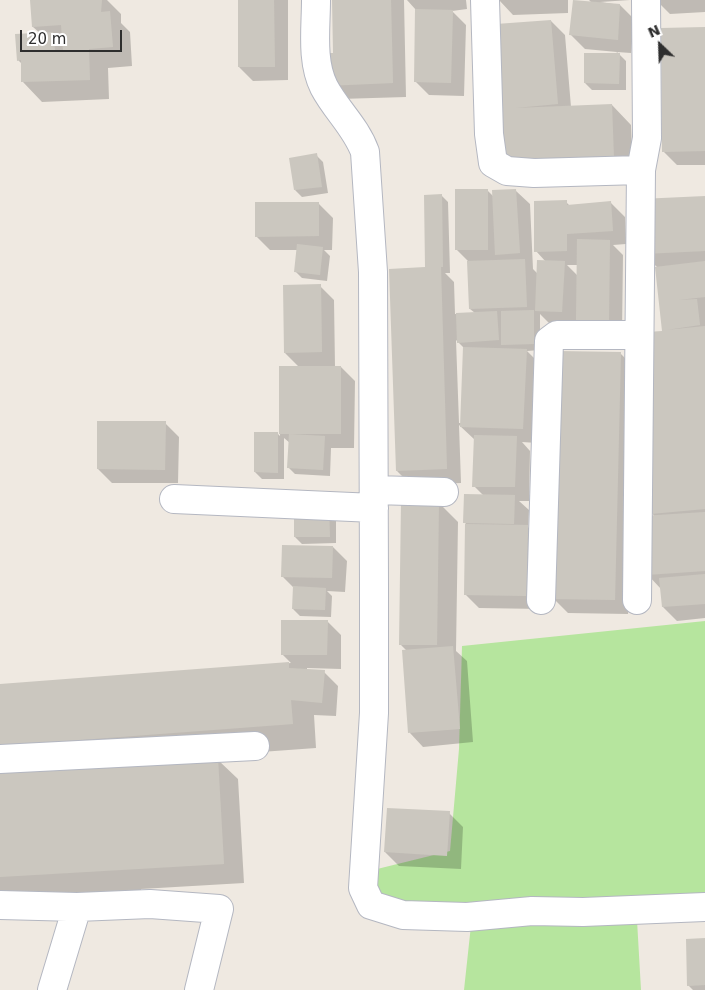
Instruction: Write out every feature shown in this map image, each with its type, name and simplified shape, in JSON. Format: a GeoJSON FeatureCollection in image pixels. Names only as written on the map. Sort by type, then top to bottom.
{"type":"FeatureCollection","features":[{"type":"Feature","properties":{"kind":"street"},"geometry":{"type":"LineString","coordinates":[[316,0],[316,60],[322,83],[358,135],[365,152],[373,272],[374,713],[363,888],[371,905],[403,915],[467,917],[532,911],[583,912],[705,907]]}},
{"type":"Feature","properties":{"kind":"street"},"geometry":{"type":"LineString","coordinates":[[485,0],[489,134],[493,163],[507,171],[534,173],[640,170]]}},
{"type":"Feature","properties":{"kind":"street"},"geometry":{"type":"LineString","coordinates":[[637,600],[640,170],[647,138],[646,0]]}},
{"type":"Feature","properties":{"kind":"street"},"geometry":{"type":"LineString","coordinates":[[541,600],[549,341],[557,335],[639,335]]}},
{"type":"Feature","properties":{"kind":"street"},"geometry":{"type":"LineString","coordinates":[[174,499],[374,499],[444,492]]}},
{"type":"Feature","properties":{"kind":"street"},"geometry":{"type":"LineString","coordinates":[[0,759],[255,746]]}},
{"type":"Feature","properties":{"kind":"street"},"geometry":{"type":"LineString","coordinates":[[0,905],[77,906],[150,904],[219,909],[199,990]]}},
{"type":"Feature","properties":{"kind":"street"},"geometry":{"type":"LineString","coordinates":[[52,990],[77,906]]}},
{"type":"Feature","properties":{"kind":"green space"},"geometry":{"type":"Polygon","coordinates":[[[705,621],[705,895],[637,920],[641,990],[464,990],[472,916],[379,905],[365,872],[450,851],[459,749],[462,646],[705,621]]]}},
{"type":"Feature","properties":{"kind":"building"},"geometry":{"type":"Polygon","coordinates":[[[30,0],[102,0],[101,12],[110,11],[113,47],[89,49],[90,80],[21,82],[21,60],[17,61],[15,34],[53,32],[55,50],[63,50],[61,25],[32,27],[30,0]]]}},
{"type":"Feature","properties":{"kind":"building"},"geometry":{"type":"Polygon","coordinates":[[[238,0],[274,0],[275,67],[238,67],[238,0]]]}},
{"type":"Feature","properties":{"kind":"building"},"geometry":{"type":"Polygon","coordinates":[[[332,0],[391,0],[393,83],[325,86],[324,53],[333,53],[332,0]]]}},
{"type":"Feature","properties":{"kind":"building"},"geometry":{"type":"Polygon","coordinates":[[[573,0],[620,4],[618,40],[569,35],[573,0]]]}},
{"type":"Feature","properties":{"kind":"building"},"geometry":{"type":"Polygon","coordinates":[[[415,9],[453,10],[451,83],[414,82],[415,9]]]}},
{"type":"Feature","properties":{"kind":"building"},"geometry":{"type":"Polygon","coordinates":[[[551,20],[558,104],[515,108],[612,104],[614,159],[505,163],[496,24],[551,20]]]}},
{"type":"Feature","properties":{"kind":"building"},"geometry":{"type":"Polygon","coordinates":[[[705,27],[705,151],[662,152],[661,28],[705,27]]]}},
{"type":"Feature","properties":{"kind":"building"},"geometry":{"type":"Polygon","coordinates":[[[584,53],[620,53],[619,84],[584,83],[584,53]]]}},
{"type":"Feature","properties":{"kind":"building"},"geometry":{"type":"Polygon","coordinates":[[[317,153],[322,187],[294,190],[289,158],[317,153]]]}},
{"type":"Feature","properties":{"kind":"building"},"geometry":{"type":"Polygon","coordinates":[[[455,189],[488,189],[488,250],[455,250],[455,189]]]}},
{"type":"Feature","properties":{"kind":"building"},"geometry":{"type":"Polygon","coordinates":[[[516,189],[520,253],[495,255],[492,190],[516,189]]]}},
{"type":"Feature","properties":{"kind":"building"},"geometry":{"type":"Polygon","coordinates":[[[442,194],[443,267],[441,267],[447,469],[396,471],[389,269],[425,267],[424,195],[442,194]]]}},
{"type":"Feature","properties":{"kind":"building"},"geometry":{"type":"Polygon","coordinates":[[[705,196],[705,251],[643,254],[640,199],[705,196]]]}},
{"type":"Feature","properties":{"kind":"building"},"geometry":{"type":"Polygon","coordinates":[[[567,200],[567,205],[611,201],[613,231],[567,234],[567,251],[534,252],[534,201],[567,200]]]}},
{"type":"Feature","properties":{"kind":"building"},"geometry":{"type":"Polygon","coordinates":[[[255,202],[319,202],[319,236],[255,237],[255,202]]]}},
{"type":"Feature","properties":{"kind":"building"},"geometry":{"type":"Polygon","coordinates":[[[577,239],[610,240],[609,320],[576,320],[577,239]]]}},
{"type":"Feature","properties":{"kind":"building"},"geometry":{"type":"Polygon","coordinates":[[[297,244],[323,247],[320,275],[294,272],[297,244]]]}},
{"type":"Feature","properties":{"kind":"building"},"geometry":{"type":"Polygon","coordinates":[[[525,259],[527,307],[469,309],[467,261],[525,259]]]}},
{"type":"Feature","properties":{"kind":"building"},"geometry":{"type":"Polygon","coordinates":[[[537,260],[565,261],[562,312],[535,311],[537,260]]]}},
{"type":"Feature","properties":{"kind":"building"},"geometry":{"type":"Polygon","coordinates":[[[705,261],[705,297],[678,300],[697,299],[700,325],[666,330],[705,326],[705,509],[650,514],[647,332],[662,331],[655,267],[705,261]]]}},
{"type":"Feature","properties":{"kind":"building"},"geometry":{"type":"Polygon","coordinates":[[[321,284],[322,352],[284,353],[283,285],[321,284]]]}},
{"type":"Feature","properties":{"kind":"building"},"geometry":{"type":"Polygon","coordinates":[[[534,310],[534,344],[501,345],[501,311],[534,310]]]}},
{"type":"Feature","properties":{"kind":"building"},"geometry":{"type":"Polygon","coordinates":[[[497,311],[499,340],[457,343],[456,313],[497,311]]]}},
{"type":"Feature","properties":{"kind":"building"},"geometry":{"type":"Polygon","coordinates":[[[463,347],[527,349],[523,429],[460,427],[463,347]]]}},
{"type":"Feature","properties":{"kind":"building"},"geometry":{"type":"Polygon","coordinates":[[[558,351],[621,352],[615,600],[552,599],[558,351]]]}},
{"type":"Feature","properties":{"kind":"building"},"geometry":{"type":"Polygon","coordinates":[[[279,366],[341,366],[341,434],[279,434],[279,366]]]}},
{"type":"Feature","properties":{"kind":"building"},"geometry":{"type":"Polygon","coordinates":[[[97,421],[166,421],[165,470],[97,469],[97,421]]]}},
{"type":"Feature","properties":{"kind":"building"},"geometry":{"type":"Polygon","coordinates":[[[254,432],[278,432],[278,473],[254,472],[254,432]]]}},
{"type":"Feature","properties":{"kind":"building"},"geometry":{"type":"Polygon","coordinates":[[[289,434],[325,436],[323,470],[287,468],[289,434]]]}},
{"type":"Feature","properties":{"kind":"building"},"geometry":{"type":"Polygon","coordinates":[[[474,435],[517,436],[515,487],[472,487],[474,435]]]}},
{"type":"Feature","properties":{"kind":"building"},"geometry":{"type":"Polygon","coordinates":[[[464,494],[515,495],[514,524],[463,523],[464,494]]]}},
{"type":"Feature","properties":{"kind":"building"},"geometry":{"type":"Polygon","coordinates":[[[401,501],[439,501],[437,645],[399,645],[401,501]]]}},
{"type":"Feature","properties":{"kind":"building"},"geometry":{"type":"Polygon","coordinates":[[[329,508],[330,537],[294,537],[294,509],[329,508]]]}},
{"type":"Feature","properties":{"kind":"building"},"geometry":{"type":"Polygon","coordinates":[[[705,512],[705,571],[646,575],[642,516],[705,512]]]}},
{"type":"Feature","properties":{"kind":"building"},"geometry":{"type":"Polygon","coordinates":[[[465,524],[528,525],[527,596],[464,595],[465,524]]]}},
{"type":"Feature","properties":{"kind":"building"},"geometry":{"type":"Polygon","coordinates":[[[282,545],[333,546],[332,578],[281,577],[282,545]]]}},
{"type":"Feature","properties":{"kind":"building"},"geometry":{"type":"Polygon","coordinates":[[[705,574],[705,604],[662,607],[659,578],[705,574]]]}},
{"type":"Feature","properties":{"kind":"building"},"geometry":{"type":"Polygon","coordinates":[[[293,586],[326,588],[325,610],[292,609],[293,586]]]}},
{"type":"Feature","properties":{"kind":"building"},"geometry":{"type":"Polygon","coordinates":[[[281,620],[328,620],[327,655],[281,655],[281,620]]]}},
{"type":"Feature","properties":{"kind":"building"},"geometry":{"type":"Polygon","coordinates":[[[453,646],[460,729],[408,733],[402,650],[453,646]]]}},
{"type":"Feature","properties":{"kind":"building"},"geometry":{"type":"Polygon","coordinates":[[[289,662],[289,668],[325,670],[322,703],[291,700],[293,724],[0,746],[0,684],[289,662]]]}},
{"type":"Feature","properties":{"kind":"building"},"geometry":{"type":"Polygon","coordinates":[[[218,758],[224,864],[0,877],[0,771],[218,758]]]}},
{"type":"Feature","properties":{"kind":"building"},"geometry":{"type":"Polygon","coordinates":[[[387,808],[450,811],[447,856],[384,852],[387,808]]]}},
{"type":"Feature","properties":{"kind":"building"},"geometry":{"type":"Polygon","coordinates":[[[705,938],[705,985],[687,986],[686,939],[705,938]]]}}]}
